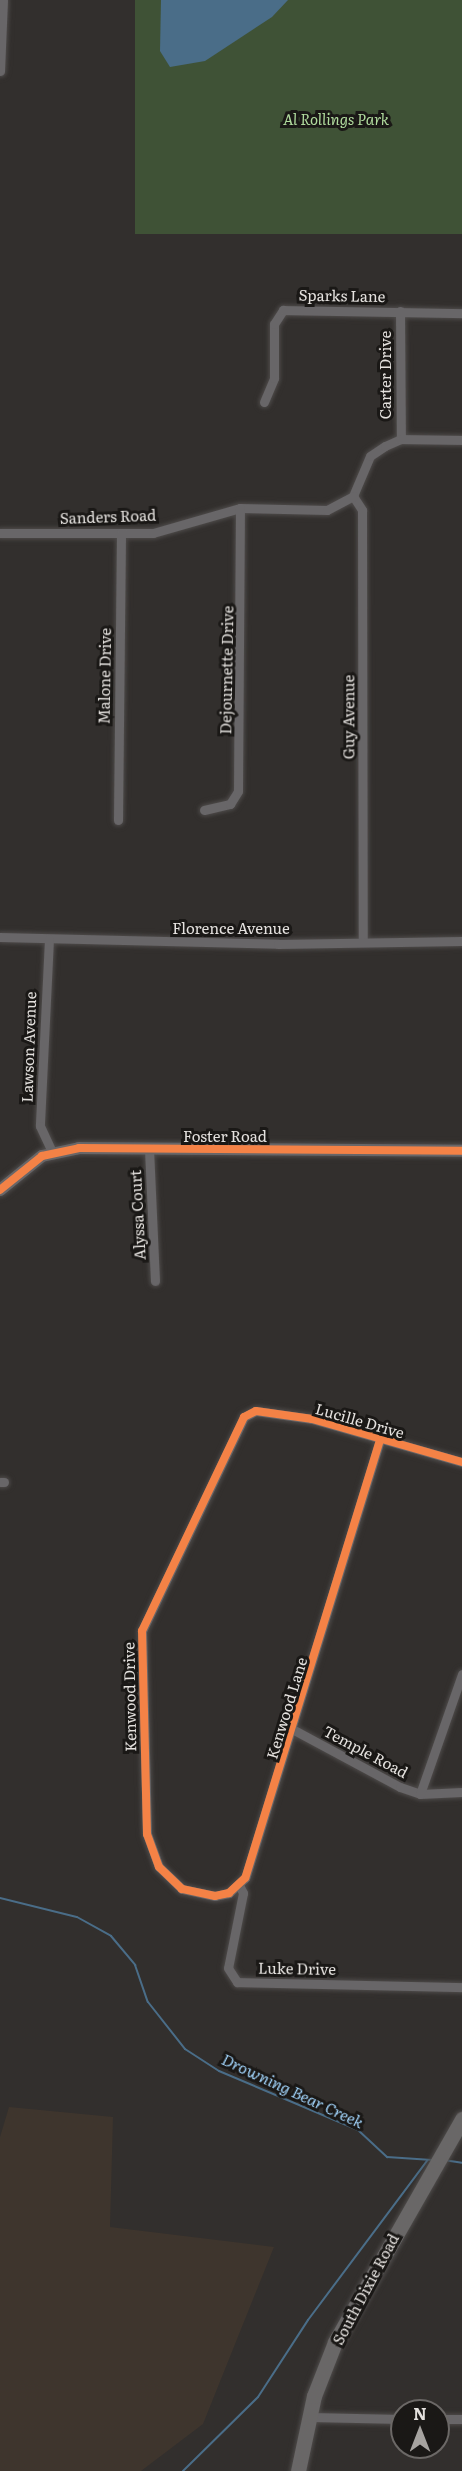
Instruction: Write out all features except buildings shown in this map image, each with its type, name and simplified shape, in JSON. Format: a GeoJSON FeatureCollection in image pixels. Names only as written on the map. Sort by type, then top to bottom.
{"type":"FeatureCollection","features":[{"type":"Feature","properties":{"kind":"main road","name":"South Dixie Road"},"geometry":{"type":"LineString","coordinates":[[298,2471],[309,2417],[335,2342],[459,2124]]}},
{"type":"Feature","properties":{"kind":"street"},"geometry":{"type":"LineString","coordinates":[[0,71],[3,0]]}},
{"type":"Feature","properties":{"kind":"street","name":"Sparks Lane"},"geometry":{"type":"LineString","coordinates":[[264,402],[274,378],[274,324],[284,310],[462,313]]}},
{"type":"Feature","properties":{"kind":"street","name":"Carter Drive"},"geometry":{"type":"LineString","coordinates":[[400,311],[401,439]]}},
{"type":"Feature","properties":{"kind":"street"},"geometry":{"type":"LineString","coordinates":[[353,496],[370,456],[401,439],[462,440]]}},
{"type":"Feature","properties":{"kind":"street","name":"Sanders Road"},"geometry":{"type":"LineString","coordinates":[[0,533],[153,533],[240,508],[327,510],[353,496]]}},
{"type":"Feature","properties":{"kind":"street","name":"Guy Avenue"},"geometry":{"type":"LineString","coordinates":[[353,496],[362,510],[363,940]]}},
{"type":"Feature","properties":{"kind":"street","name":"Dejournette Drive"},"geometry":{"type":"LineString","coordinates":[[204,810],[230,804],[238,791],[240,508]]}},
{"type":"Feature","properties":{"kind":"street","name":"Malone Drive"},"geometry":{"type":"LineString","coordinates":[[118,820],[121,533]]}},
{"type":"Feature","properties":{"kind":"street","name":"Florence Avenue"},"geometry":{"type":"LineString","coordinates":[[0,938],[278,944],[363,940],[462,941]]}},
{"type":"Feature","properties":{"kind":"street","name":"Lawson Avenue"},"geometry":{"type":"LineString","coordinates":[[50,939],[40,1126],[52,1154]]}},
{"type":"Feature","properties":{"kind":"street","name":"Foster Road"},"geometry":{"type":"LineString","coordinates":[[0,1190],[52,1154],[79,1148],[462,1151]]}},
{"type":"Feature","properties":{"kind":"street","name":"Alyssa Court"},"geometry":{"type":"LineString","coordinates":[[149,1149],[155,1281]]}},
{"type":"Feature","properties":{"kind":"street","name":"Lucille Drive"},"geometry":{"type":"LineString","coordinates":[[250,1412],[312,1419],[462,1462]]}},
{"type":"Feature","properties":{"kind":"street","name":"Kenwood Drive"},"geometry":{"type":"LineString","coordinates":[[239,1885],[215,1896],[182,1889],[170,1881],[150,1850],[142,1632],[164,1576],[250,1412]]}},
{"type":"Feature","properties":{"kind":"street","name":"Kenwood Lane"},"geometry":{"type":"LineString","coordinates":[[239,1885],[294,1730],[380,1440]]}},
{"type":"Feature","properties":{"kind":"street"},"geometry":{"type":"LineString","coordinates":[[420,1794],[462,1674]]}},
{"type":"Feature","properties":{"kind":"street","name":"Temple Road"},"geometry":{"type":"LineString","coordinates":[[294,1730],[420,1794],[462,1792]]}},
{"type":"Feature","properties":{"kind":"street","name":"Luke Drive"},"geometry":{"type":"LineString","coordinates":[[239,1885],[243,1893],[228,1968],[237,1982],[462,1987]]}},
{"type":"Feature","properties":{"kind":"street"},"geometry":{"type":"LineString","coordinates":[[309,2417],[390,2419]]}},
{"type":"Feature","properties":{"kind":"shaded area"},"geometry":{"type":"Polygon","coordinates":[[[9,2107],[113,2117],[110,2227],[274,2247],[203,2424],[141,2471],[0,2471],[0,2137],[9,2107]]]}},
{"type":"Feature","properties":{"kind":"green space","name":"Al Rollings Park"},"geometry":{"type":"Polygon","coordinates":[[[135,0],[462,0],[462,234],[135,234],[135,0]]]}},
{"type":"Feature","properties":{"kind":"water"},"geometry":{"type":"Polygon","coordinates":[[[161,0],[288,0],[272,17],[205,61],[170,67],[160,51],[161,0]]]}},
{"type":"Feature","properties":{"kind":"waterway","name":"Drowning Bear Creek"},"geometry":{"type":"LineString","coordinates":[[0,1898],[77,1917],[111,1936],[135,1965],[148,2002],[185,2049],[219,2071],[358,2130],[387,2157],[432,2160]]}},
{"type":"Feature","properties":{"kind":"waterway","name":"Drowning Bear Creek"},"geometry":{"type":"LineString","coordinates":[[444,2160],[462,2163]]}},
{"type":"Feature","properties":{"kind":"waterway"},"geometry":{"type":"LineString","coordinates":[[183,2471],[258,2397],[308,2320],[427,2161]]}},
{"type":"Feature","properties":{"kind":"cycle path"},"geometry":{"type":"LineString","coordinates":[[0,1190],[42,1156],[79,1148],[462,1151]]}},
{"type":"Feature","properties":{"kind":"cycle path"},"geometry":{"type":"LineString","coordinates":[[380,1440],[245,1878],[229,1893],[215,1896],[182,1889],[159,1867],[147,1834],[142,1631],[244,1417],[256,1411],[312,1419],[462,1462]]}}]}
